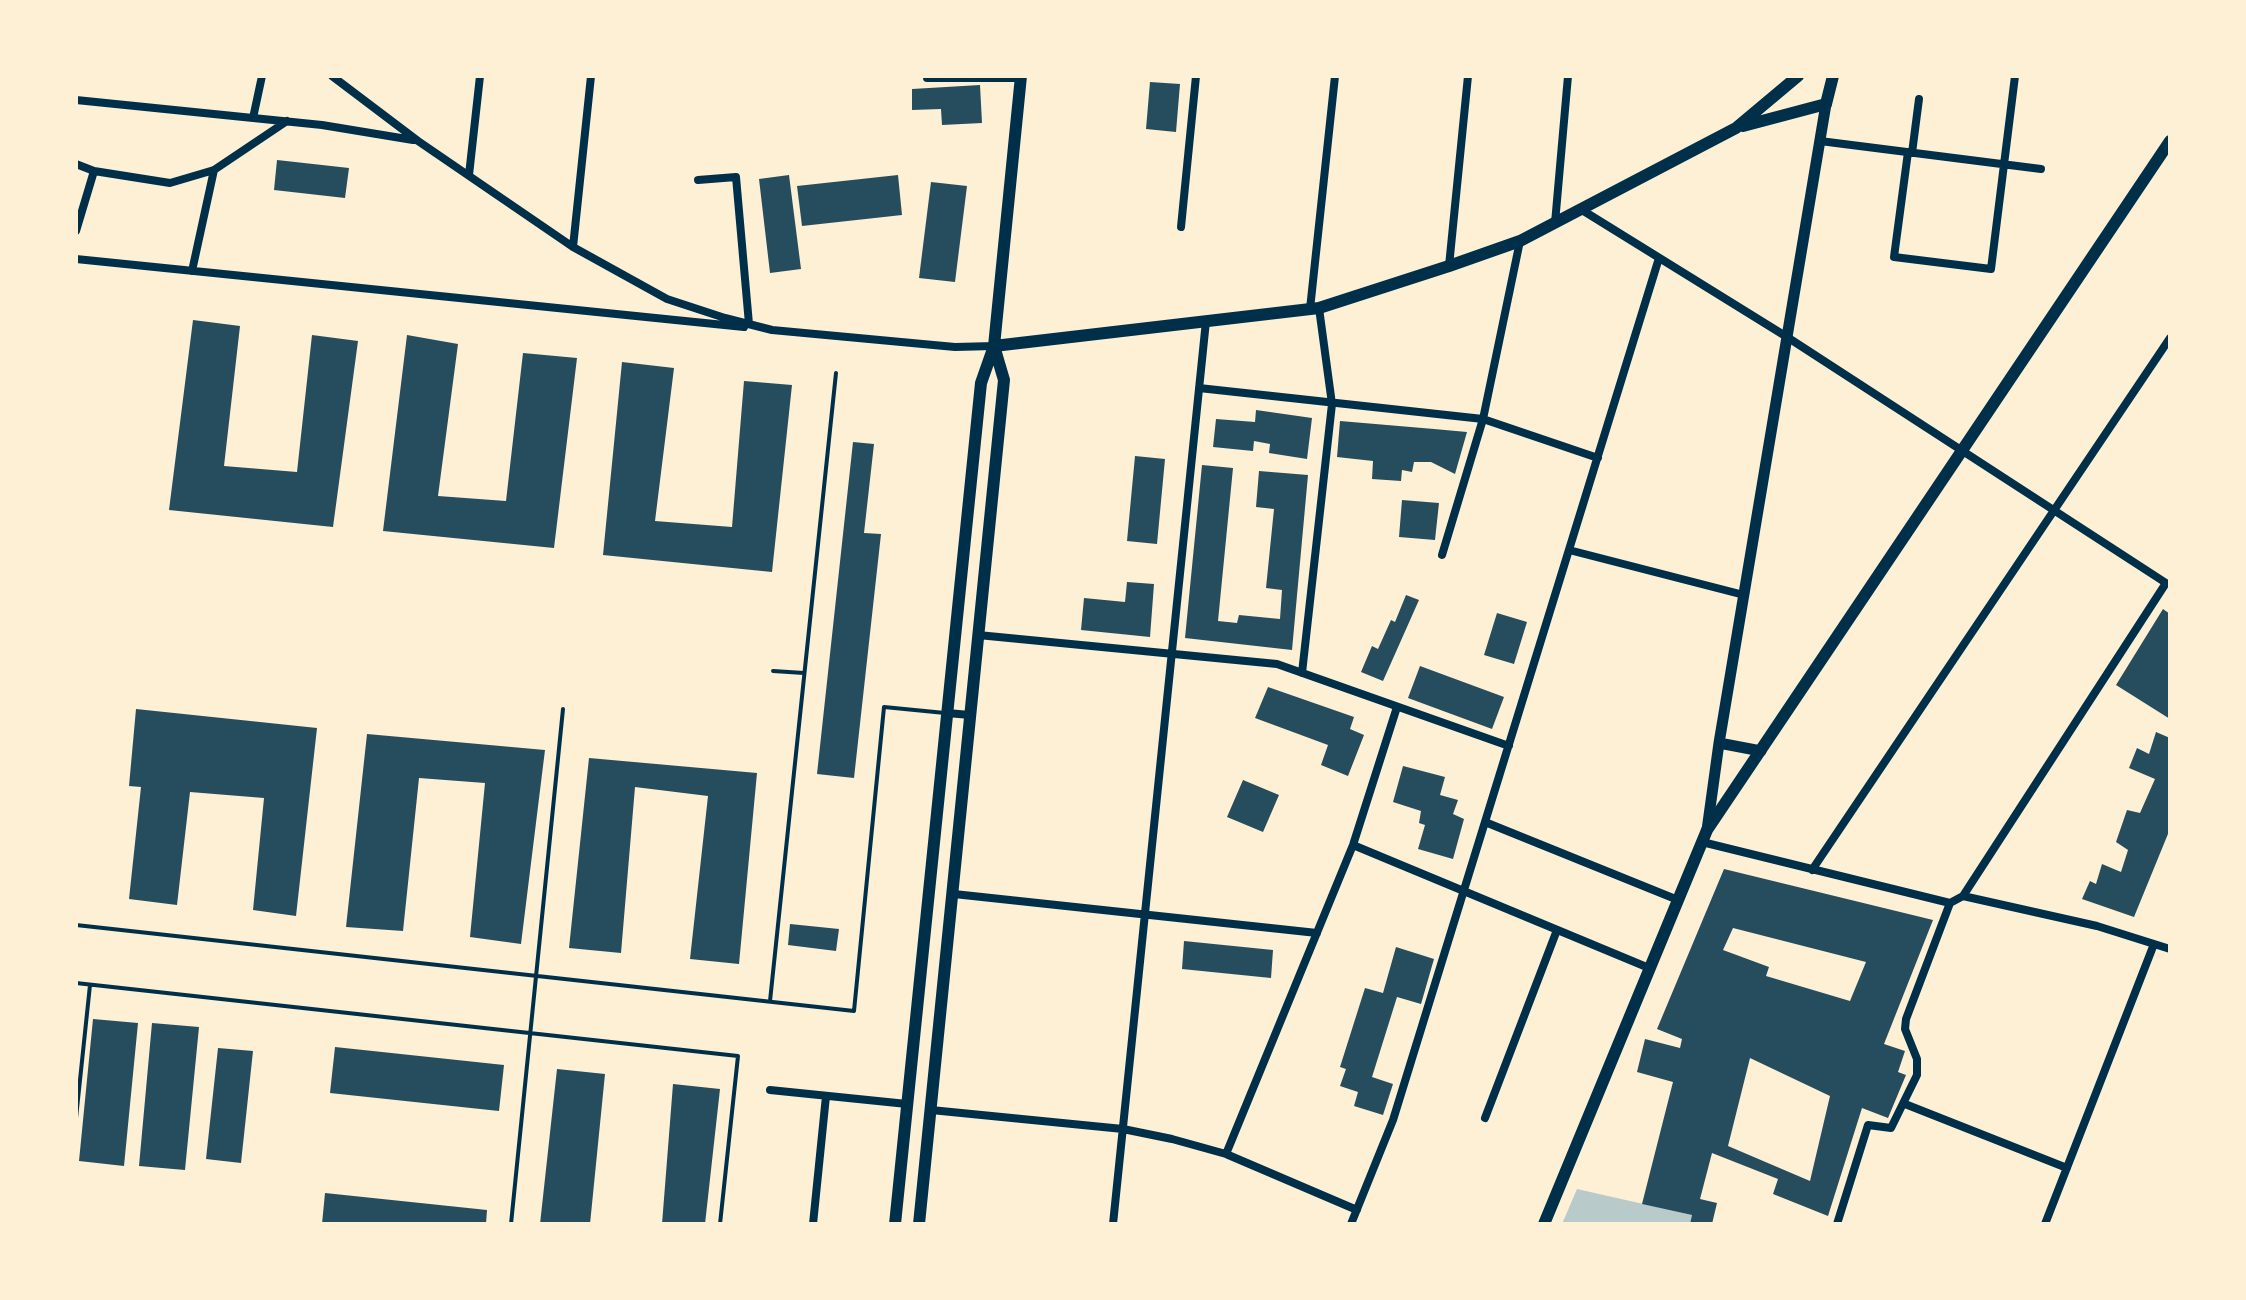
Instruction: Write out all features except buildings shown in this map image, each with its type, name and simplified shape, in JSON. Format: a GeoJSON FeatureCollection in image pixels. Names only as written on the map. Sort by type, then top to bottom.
{"type":"FeatureCollection","features":[{"type":"Feature","properties":{"kind":"main road"},"geometry":{"type":"LineString","coordinates":[[994,346],[1315,308],[1449,266],[1520,241],[1736,128],[1798,76]]}},
{"type":"Feature","properties":{"kind":"main road"},"geometry":{"type":"LineString","coordinates":[[1736,128],[1826,104],[1833,76]]}},
{"type":"Feature","properties":{"kind":"main road"},"geometry":{"type":"LineString","coordinates":[[895,1224],[981,383],[994,346],[1021,77]]}},
{"type":"Feature","properties":{"kind":"main road"},"geometry":{"type":"LineString","coordinates":[[1544,1224],[1707,830],[2170,141]]}},
{"type":"Feature","properties":{"kind":"main road"},"geometry":{"type":"LineString","coordinates":[[919,1224],[1004,380],[994,346]]}},
{"type":"Feature","properties":{"kind":"street"},"geometry":{"type":"LineString","coordinates":[[253,118],[262,76]]}},
{"type":"Feature","properties":{"kind":"street"},"geometry":{"type":"LineString","coordinates":[[332,76],[418,141],[573,247],[667,299],[772,330]]}},
{"type":"Feature","properties":{"kind":"street"},"geometry":{"type":"LineString","coordinates":[[469,175],[480,76]]}},
{"type":"Feature","properties":{"kind":"street"},"geometry":{"type":"LineString","coordinates":[[573,247],[591,76]]}},
{"type":"Feature","properties":{"kind":"street"},"geometry":{"type":"LineString","coordinates":[[1181,227],[1196,76]]}},
{"type":"Feature","properties":{"kind":"street"},"geometry":{"type":"LineString","coordinates":[[1302,673],[1332,404],[1315,308],[1335,76]]}},
{"type":"Feature","properties":{"kind":"street"},"geometry":{"type":"LineString","coordinates":[[1449,266],[1468,76]]}},
{"type":"Feature","properties":{"kind":"street"},"geometry":{"type":"LineString","coordinates":[[1555,224],[1568,76]]}},
{"type":"Feature","properties":{"kind":"street"},"geometry":{"type":"LineString","coordinates":[[1919,99],[1894,257],[1991,269],[2015,76]]}},
{"type":"Feature","properties":{"kind":"street"},"geometry":{"type":"LineString","coordinates":[[927,78],[1021,77]]}},
{"type":"Feature","properties":{"kind":"street"},"geometry":{"type":"LineString","coordinates":[[76,100],[360,129],[418,141]]}},
{"type":"Feature","properties":{"kind":"street"},"geometry":{"type":"LineString","coordinates":[[1707,830],[1826,104]]}},
{"type":"Feature","properties":{"kind":"street"},"geometry":{"type":"LineString","coordinates":[[76,164],[94,171],[170,183],[214,170],[287,121]]}},
{"type":"Feature","properties":{"kind":"street"},"geometry":{"type":"LineString","coordinates":[[1820,141],[2041,169]]}},
{"type":"Feature","properties":{"kind":"street"},"geometry":{"type":"LineString","coordinates":[[192,271],[214,170]]}},
{"type":"Feature","properties":{"kind":"street"},"geometry":{"type":"LineString","coordinates":[[76,231],[94,171]]}},
{"type":"Feature","properties":{"kind":"street"},"geometry":{"type":"LineString","coordinates":[[698,180],[736,177],[749,324]]}},
{"type":"Feature","properties":{"kind":"street"},"geometry":{"type":"LineString","coordinates":[[1582,210],[1787,337],[2166,583],[1963,896],[1950,903],[1906,1019],[1905,1029],[1917,1059],[1917,1075],[1891,1128],[1868,1125],[1837,1224]]}},
{"type":"Feature","properties":{"kind":"street"},"geometry":{"type":"LineString","coordinates":[[1442,555],[1483,419],[1520,241]]}},
{"type":"Feature","properties":{"kind":"street"},"geometry":{"type":"LineString","coordinates":[[1351,1224],[1393,1120],[1659,258]]}},
{"type":"Feature","properties":{"kind":"street"},"geometry":{"type":"LineString","coordinates":[[76,259],[772,330],[955,347],[994,346]]}},
{"type":"Feature","properties":{"kind":"street"},"geometry":{"type":"LineString","coordinates":[[1113,1224],[1206,321]]}},
{"type":"Feature","properties":{"kind":"street"},"geometry":{"type":"LineString","coordinates":[[1812,870],[2170,338]]}},
{"type":"Feature","properties":{"kind":"street"},"geometry":{"type":"LineString","coordinates":[[1199,388],[1483,419],[1598,458]]}},
{"type":"Feature","properties":{"kind":"street"},"geometry":{"type":"LineString","coordinates":[[1569,550],[1744,595]]}},
{"type":"Feature","properties":{"kind":"street"},"geometry":{"type":"LineString","coordinates":[[978,635],[1277,664],[1509,746]]}},
{"type":"Feature","properties":{"kind":"street"},"geometry":{"type":"LineString","coordinates":[[1226,1154],[1353,845],[1397,707]]}},
{"type":"Feature","properties":{"kind":"street"},"geometry":{"type":"LineString","coordinates":[[947,713],[970,715]]}},
{"type":"Feature","properties":{"kind":"street"},"geometry":{"type":"LineString","coordinates":[[1719,743],[1761,751]]}},
{"type":"Feature","properties":{"kind":"street"},"geometry":{"type":"LineString","coordinates":[[1485,822],[1678,900]]}},
{"type":"Feature","properties":{"kind":"street"},"geometry":{"type":"LineString","coordinates":[[1702,842],[1950,903]]}},
{"type":"Feature","properties":{"kind":"street"},"geometry":{"type":"LineString","coordinates":[[1353,845],[1649,968]]}},
{"type":"Feature","properties":{"kind":"street"},"geometry":{"type":"LineString","coordinates":[[954,894],[1317,933]]}},
{"type":"Feature","properties":{"kind":"street"},"geometry":{"type":"LineString","coordinates":[[1963,896],[2097,926],[2170,949]]}},
{"type":"Feature","properties":{"kind":"street"},"geometry":{"type":"LineString","coordinates":[[1485,1118],[1557,930]]}},
{"type":"Feature","properties":{"kind":"street"},"geometry":{"type":"LineString","coordinates":[[2045,1224],[2154,944]]}},
{"type":"Feature","properties":{"kind":"street"},"geometry":{"type":"LineString","coordinates":[[770,1090],[907,1104]]}},
{"type":"Feature","properties":{"kind":"street"},"geometry":{"type":"LineString","coordinates":[[813,1224],[826,1096]]}},
{"type":"Feature","properties":{"kind":"street"},"geometry":{"type":"LineString","coordinates":[[1905,1104],[2067,1168]]}},
{"type":"Feature","properties":{"kind":"street"},"geometry":{"type":"LineString","coordinates":[[931,1110],[1123,1129],[1172,1139],[1226,1154],[1357,1210]]}},
{"type":"Feature","properties":{"kind":"lane"},"geometry":{"type":"LineString","coordinates":[[770,1001],[836,373]]}},
{"type":"Feature","properties":{"kind":"lane"},"geometry":{"type":"LineString","coordinates":[[773,671],[804,673]]}},
{"type":"Feature","properties":{"kind":"lane"},"geometry":{"type":"LineString","coordinates":[[76,925],[854,1011],[884,707],[947,713]]}},
{"type":"Feature","properties":{"kind":"lane"},"geometry":{"type":"LineString","coordinates":[[511,1224],[563,709]]}},
{"type":"Feature","properties":{"kind":"lane"},"geometry":{"type":"LineString","coordinates":[[76,983],[738,1056],[720,1224]]}},
{"type":"Feature","properties":{"kind":"lane"},"geometry":{"type":"LineString","coordinates":[[76,1118],[90,985]]}},
{"type":"Feature","properties":{"kind":"shaded area"},"geometry":{"type":"Polygon","coordinates":[[[1577,1189],[1692,1215],[1690,1224],[1562,1224],[1577,1189]]]}}]}
